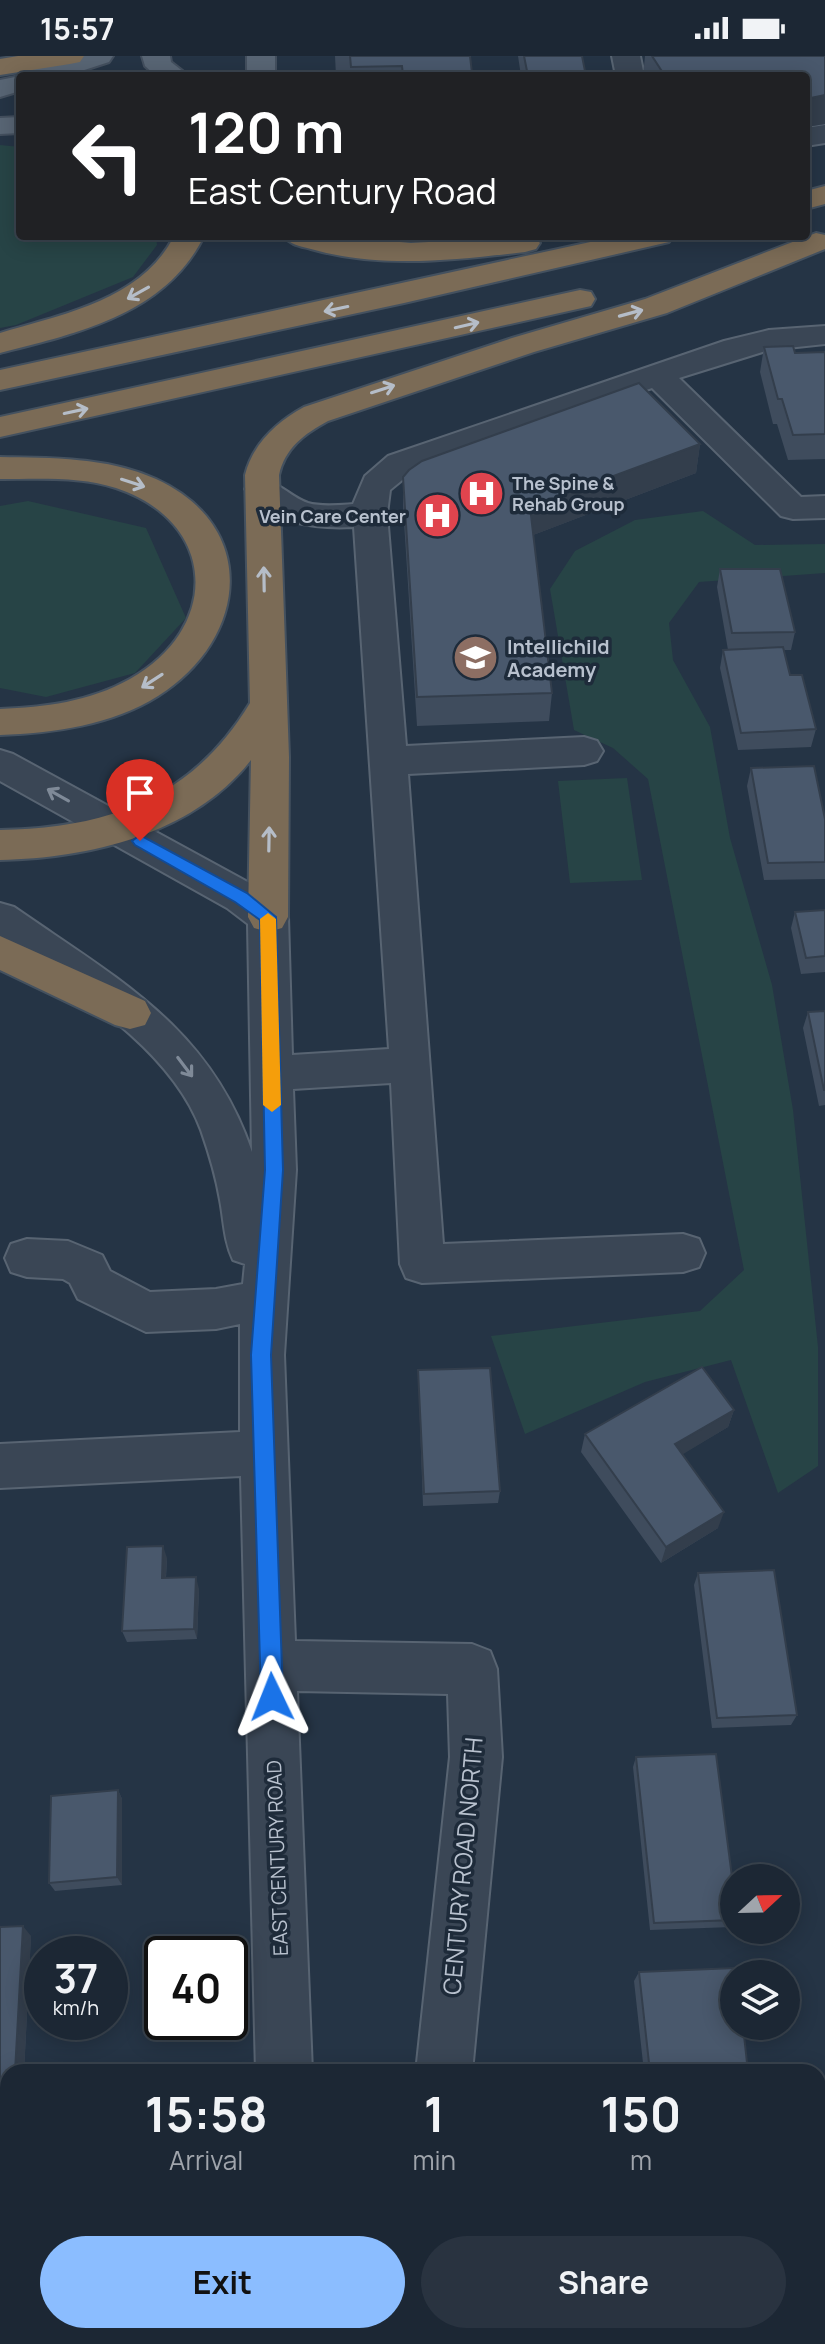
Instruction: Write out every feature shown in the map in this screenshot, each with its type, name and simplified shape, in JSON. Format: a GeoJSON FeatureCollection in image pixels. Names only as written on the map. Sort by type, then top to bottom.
{"type":"FeatureCollection","features":[{"type":"Feature","properties":{"kind":"highway"},"geometry":{"type":"LineString","coordinates":[[34,72],[70,56]]}},
{"type":"Feature","properties":{"kind":"highway"},"geometry":{"type":"LineString","coordinates":[[0,343],[119,303],[140,292],[170,269],[187,240]]}},
{"type":"Feature","properties":{"kind":"highway"},"geometry":{"type":"LineString","coordinates":[[316,240],[359,250],[409,252],[474,249],[552,240]]}},
{"type":"Feature","properties":{"kind":"highway"},"geometry":{"type":"LineString","coordinates":[[0,380],[342,308],[640,240]]}},
{"type":"Feature","properties":{"kind":"highway"},"geometry":{"type":"LineString","coordinates":[[0,427],[442,331],[822,243]]}},
{"type":"Feature","properties":{"kind":"highway"},"geometry":{"type":"LineString","coordinates":[[268,917],[270,757],[262,475],[271,451],[294,426],[316,414],[509,349],[656,306],[822,243]]}},
{"type":"Feature","properties":{"kind":"highway"},"geometry":{"type":"LineString","coordinates":[[0,468],[41,469],[115,478],[141,485],[163,497],[183,511],[200,531],[214,569],[215,590],[210,612],[194,642],[169,670],[147,685],[90,709],[60,717],[27,723],[0,722]]}},
{"type":"Feature","properties":{"kind":"highway"},"geometry":{"type":"LineString","coordinates":[[0,845],[52,842],[116,827],[165,808],[205,784],[242,745],[267,706]]}},
{"type":"Feature","properties":{"kind":"highway"},"geometry":{"type":"LineString","coordinates":[[0,952],[130,1013]]}},
{"type":"Feature","properties":{"kind":"main road"},"geometry":{"type":"LineString","coordinates":[[50,72],[99,56]]}},
{"type":"Feature","properties":{"kind":"main road"},"geometry":{"type":"LineString","coordinates":[[156,56],[159,66],[169,72]]}},
{"type":"Feature","properties":{"kind":"street"},"geometry":{"type":"LineString","coordinates":[[683,1253],[422,1264],[411,1065],[369,500],[374,484],[385,472],[400,464],[746,345],[825,335]]}},
{"type":"Feature","properties":{"kind":"street"},"geometry":{"type":"LineString","coordinates":[[658,376],[793,508],[825,507]]}},
{"type":"Feature","properties":{"kind":"street"},"geometry":{"type":"LineString","coordinates":[[262,489],[283,508],[312,517],[370,514]]}},
{"type":"Feature","properties":{"kind":"street"},"geometry":{"type":"LineString","coordinates":[[388,761],[584,751]]}},
{"type":"Feature","properties":{"kind":"street"},"geometry":{"type":"LineString","coordinates":[[0,764],[241,897],[268,917]]}},
{"type":"Feature","properties":{"kind":"street","name":"EAST CENTURY ROAD"},"geometry":{"type":"LineString","coordinates":[[268,917],[274,1170],[261,1355],[284,2064]]}},
{"type":"Feature","properties":{"kind":"street","name":"EAST CENTURY ROAD"},"geometry":{"type":"LineString","coordinates":[[0,918],[130,1013],[186,1065],[223,1131],[244,1198],[261,1355]]}},
{"type":"Feature","properties":{"kind":"street"},"geometry":{"type":"LineString","coordinates":[[271,1073],[411,1065]]}},
{"type":"Feature","properties":{"kind":"street"},"geometry":{"type":"LineString","coordinates":[[27,1258],[68,1260],[86,1269],[94,1285],[146,1312],[216,1309],[253,1302]]}},
{"type":"Feature","properties":{"kind":"street"},"geometry":{"type":"LineString","coordinates":[[0,1466],[264,1453]]}},
{"type":"Feature","properties":{"kind":"street","name":"CENTURY ROAD NORTH"},"geometry":{"type":"LineString","coordinates":[[271,1666],[472,1669],[476,1757],[445,2064]]}},
{"type":"Feature","properties":{"kind":"green space"},"geometry":{"type":"Polygon","coordinates":[[[0,145],[16,147],[16,240],[156,240],[157,245],[133,277],[16,325],[0,328],[0,145]]]}},
{"type":"Feature","properties":{"kind":"green space"},"geometry":{"type":"Polygon","coordinates":[[[28,501],[146,528],[186,618],[135,673],[46,697],[0,688],[0,506],[28,501]]]}},
{"type":"Feature","properties":{"kind":"green space"},"geometry":{"type":"Polygon","coordinates":[[[703,511],[755,545],[825,544],[825,573],[699,582],[669,623],[673,660],[710,727],[730,838],[772,985],[793,1110],[818,1347],[818,1466],[778,1493],[731,1360],[645,1382],[525,1434],[491,1336],[700,1311],[744,1270],[648,779],[613,748],[574,730],[550,589],[575,551],[635,520],[703,511]]]}},
{"type":"Feature","properties":{"kind":"green space"},"geometry":{"type":"Polygon","coordinates":[[[627,778],[642,880],[570,883],[558,781],[627,778]]]}},
{"type":"Feature","properties":{"kind":"building"},"geometry":{"type":"Polygon","coordinates":[[[350,56],[470,56],[472,72],[403,72],[402,66],[351,67],[350,56]]]}},
{"type":"Feature","properties":{"kind":"building"},"geometry":{"type":"Polygon","coordinates":[[[524,56],[582,56],[585,72],[527,72],[524,56]]]}},
{"type":"Feature","properties":{"kind":"building"},"geometry":{"type":"Polygon","coordinates":[[[652,56],[825,56],[825,95],[810,98],[810,72],[662,72],[652,56]]]}},
{"type":"Feature","properties":{"kind":"building"},"geometry":{"type":"Polygon","coordinates":[[[793,346],[795,353],[825,352],[825,434],[793,435],[782,399],[778,399],[764,347],[793,346]]]}},
{"type":"Feature","properties":{"kind":"building"},"geometry":{"type":"Polygon","coordinates":[[[639,383],[700,444],[530,507],[552,693],[417,697],[403,477],[422,461],[639,383]]]}},
{"type":"Feature","properties":{"kind":"building"},"geometry":{"type":"Polygon","coordinates":[[[720,569],[780,569],[795,632],[732,633],[720,569]]]}},
{"type":"Feature","properties":{"kind":"building"},"geometry":{"type":"Polygon","coordinates":[[[783,647],[790,675],[802,675],[816,729],[741,733],[723,650],[783,647]]]}},
{"type":"Feature","properties":{"kind":"building"},"geometry":{"type":"Polygon","coordinates":[[[814,766],[825,819],[825,862],[768,863],[751,768],[814,766]]]}},
{"type":"Feature","properties":{"kind":"building"},"geometry":{"type":"Polygon","coordinates":[[[825,910],[825,956],[806,958],[795,912],[825,910]]]}},
{"type":"Feature","properties":{"kind":"building"},"geometry":{"type":"Polygon","coordinates":[[[825,1011],[825,1090],[824,1090],[808,1012],[825,1011]]]}},
{"type":"Feature","properties":{"kind":"building"},"geometry":{"type":"Polygon","coordinates":[[[702,1367],[734,1410],[675,1444],[724,1512],[666,1547],[585,1434],[702,1367]]]}},
{"type":"Feature","properties":{"kind":"building"},"geometry":{"type":"Polygon","coordinates":[[[490,1368],[500,1491],[424,1494],[418,1370],[490,1368]]]}},
{"type":"Feature","properties":{"kind":"building"},"geometry":{"type":"Polygon","coordinates":[[[163,1546],[162,1578],[196,1577],[194,1629],[122,1631],[127,1547],[163,1546]]]}},
{"type":"Feature","properties":{"kind":"building"},"geometry":{"type":"Polygon","coordinates":[[[774,1570],[797,1715],[717,1718],[698,1573],[774,1570]]]}},
{"type":"Feature","properties":{"kind":"building"},"geometry":{"type":"Polygon","coordinates":[[[716,1754],[730,1864],[720,1864],[720,1921],[654,1923],[636,1757],[716,1754]]]}},
{"type":"Feature","properties":{"kind":"building"},"geometry":{"type":"Polygon","coordinates":[[[118,1790],[117,1877],[49,1883],[51,1796],[118,1790]]]}},
{"type":"Feature","properties":{"kind":"building"},"geometry":{"type":"Polygon","coordinates":[[[23,1926],[15,2064],[0,2064],[0,1927],[23,1926]]]}},
{"type":"Feature","properties":{"kind":"building"},"geometry":{"type":"Polygon","coordinates":[[[720,1969],[720,2040],[745,2040],[747,2064],[649,2064],[639,1972],[720,1969]]]}},
{"type":"Feature","properties":{"kind":"slow traffic"},"geometry":{"type":"LineString","coordinates":[[268,919],[272,1105]]}},
{"type":"Feature","properties":{"kind":"place","name":"The Spine & Rehab Group"},"geometry":{"type":"Point","coordinates":[481,493]}},
{"type":"Feature","properties":{"kind":"place","name":"Vein Care Center"},"geometry":{"type":"Point","coordinates":[437,516]}},
{"type":"Feature","properties":{"kind":"place","name":"Intellichild Academy"},"geometry":{"type":"Point","coordinates":[476,657]}},
{"type":"Feature","properties":{"kind":"route"},"geometry":{"type":"LineString","coordinates":[[140,841],[241,897],[268,917],[274,1170],[261,1355],[272,1697]]}}]}
